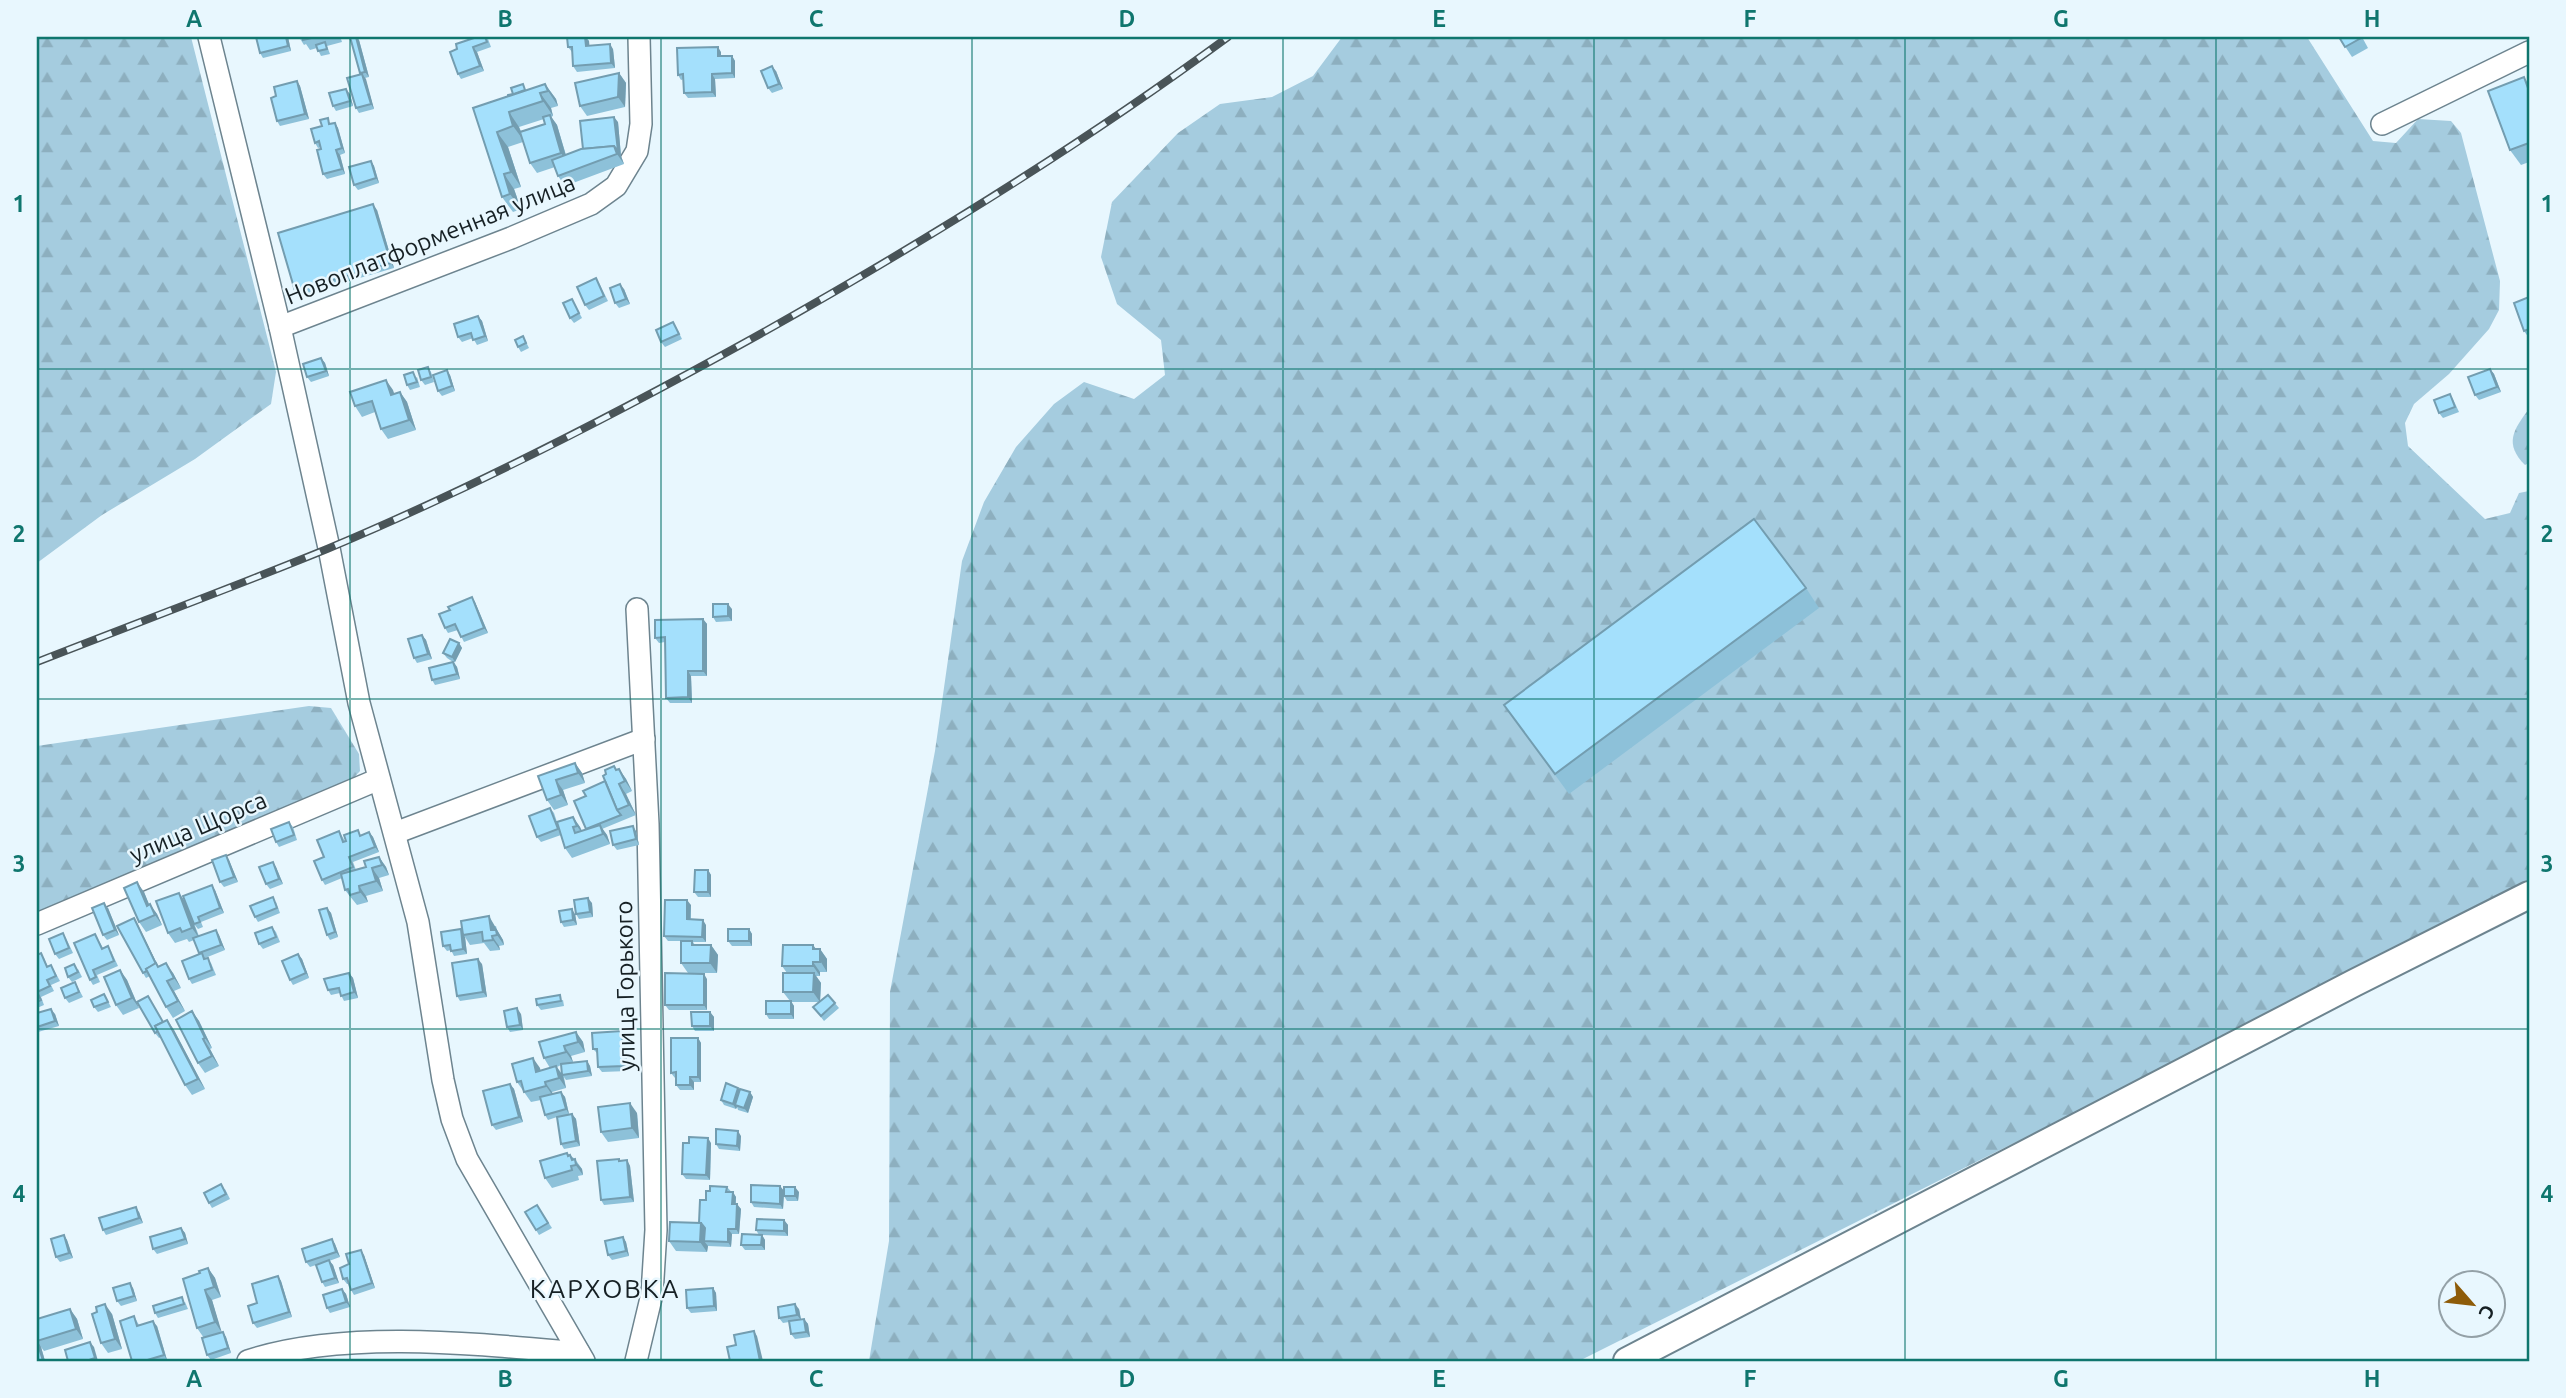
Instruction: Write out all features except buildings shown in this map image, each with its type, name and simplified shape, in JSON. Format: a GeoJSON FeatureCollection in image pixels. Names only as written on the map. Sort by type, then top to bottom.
{"type":"FeatureCollection","features":[{"type":"Feature","properties":{"kind":"street"},"geometry":{"type":"LineString","coordinates":[[209,37],[280,327],[329,548],[347,652],[418,922],[443,1080],[452,1119],[467,1158],[581,1357]]}},
{"type":"Feature","properties":{"kind":"street","name":"Новоплатформенная улица"},"geometry":{"type":"LineString","coordinates":[[280,327],[511,238],[591,204],[616,186],[637,151],[641,124],[639,37]]}},
{"type":"Feature","properties":{"kind":"street"},"geometry":{"type":"LineString","coordinates":[[2382,124],[2529,52]]}},
{"type":"Feature","properties":{"kind":"street","name":"улица Горького"},"geometry":{"type":"LineString","coordinates":[[636,1361],[652,1294],[656,1230],[649,837],[637,609]]}},
{"type":"Feature","properties":{"kind":"street"},"geometry":{"type":"LineString","coordinates":[[395,833],[644,738]]}},
{"type":"Feature","properties":{"kind":"street","name":"улица Щорса"},"geometry":{"type":"LineString","coordinates":[[37,924],[379,779]]}},
{"type":"Feature","properties":{"kind":"street"},"geometry":{"type":"LineString","coordinates":[[1627,1361],[2529,895]]}},
{"type":"Feature","properties":{"kind":"street"},"geometry":{"type":"LineString","coordinates":[[248,1361],[306,1348],[358,1344],[476,1345],[581,1357]]}},
{"type":"Feature","properties":{"kind":"green space"},"geometry":{"type":"Polygon","coordinates":[[[37,37],[191,37],[276,372],[271,404],[195,459],[102,515],[37,563],[37,37]]]}},
{"type":"Feature","properties":{"kind":"green space"},"geometry":{"type":"Polygon","coordinates":[[[1342,37],[2307,37],[2373,141],[2396,143],[2418,119],[2451,121],[2461,133],[2500,281],[2499,310],[2489,329],[2449,374],[2414,404],[2405,423],[2408,446],[2485,519],[2510,513],[2519,493],[2529,491],[2529,881],[2432,929],[2253,1028],[2012,1144],[1579,1361],[869,1361],[889,1241],[890,992],[935,751],[962,561],[984,502],[1016,447],[1054,404],[1084,382],[1134,399],[1165,375],[1161,340],[1117,304],[1101,257],[1112,202],[1178,133],[1220,104],[1272,97],[1313,76],[1342,37]]]}},
{"type":"Feature","properties":{"kind":"green space"},"geometry":{"type":"Polygon","coordinates":[[[2529,409],[2529,463],[2525,465],[2515,450],[2513,437],[2529,409]]]}},
{"type":"Feature","properties":{"kind":"green space"},"geometry":{"type":"Polygon","coordinates":[[[309,706],[331,708],[359,754],[360,771],[349,783],[37,913],[37,746],[309,706]]]}},
{"type":"Feature","properties":{"kind":"railway"},"geometry":{"type":"LineString","coordinates":[[37,662],[382,526],[543,450],[648,395],[814,303],[995,195],[1113,118],[1228,37]]}},
{"type":"Feature","properties":{"kind":"district","name":"КАРХОВКА"},"geometry":{"type":"Point","coordinates":[605,1288]}}]}
